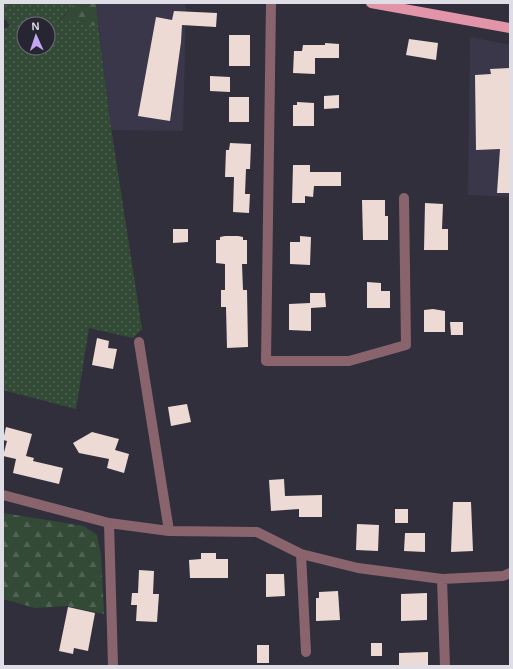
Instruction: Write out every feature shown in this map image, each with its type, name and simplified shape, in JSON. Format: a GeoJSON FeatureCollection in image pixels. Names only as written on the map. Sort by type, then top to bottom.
{"type":"FeatureCollection","features":[{"type":"Feature","properties":{"kind":"main road"},"geometry":{"type":"LineString","coordinates":[[371,3],[510,28]]}},
{"type":"Feature","properties":{"kind":"street"},"geometry":{"type":"LineString","coordinates":[[271,3],[266,361],[349,361],[406,345],[404,198]]}},
{"type":"Feature","properties":{"kind":"street"},"geometry":{"type":"LineString","coordinates":[[139,342],[168,531]]}},
{"type":"Feature","properties":{"kind":"street"},"geometry":{"type":"LineString","coordinates":[[3,495],[109,523],[168,531],[257,532],[301,554],[358,568],[442,579],[503,576],[510,573]]}},
{"type":"Feature","properties":{"kind":"street"},"geometry":{"type":"LineString","coordinates":[[109,523],[113,666]]}},
{"type":"Feature","properties":{"kind":"street"},"geometry":{"type":"LineString","coordinates":[[301,554],[306,652]]}},
{"type":"Feature","properties":{"kind":"street"},"geometry":{"type":"LineString","coordinates":[[442,579],[445,666]]}},
{"type":"Feature","properties":{"kind":"shaded area"},"geometry":{"type":"Polygon","coordinates":[[[96,3],[186,3],[183,131],[111,130],[96,3]]]}},
{"type":"Feature","properties":{"kind":"shaded area"},"geometry":{"type":"Polygon","coordinates":[[[470,37],[510,45],[510,197],[468,195],[470,37]]]}},
{"type":"Feature","properties":{"kind":"green space"},"geometry":{"type":"Polygon","coordinates":[[[3,3],[75,3],[60,20],[81,20],[93,26],[98,24],[110,121],[142,329],[133,338],[89,328],[76,409],[3,390],[3,29],[10,26],[6,20],[3,19],[3,3]]]}},
{"type":"Feature","properties":{"kind":"green space"},"geometry":{"type":"Polygon","coordinates":[[[75,3],[96,3],[98,24],[93,26],[81,20],[60,21],[75,3]]]}},
{"type":"Feature","properties":{"kind":"green space"},"geometry":{"type":"Polygon","coordinates":[[[3,513],[84,526],[97,535],[101,555],[104,614],[67,606],[35,608],[3,599],[3,513]]]}},
{"type":"Feature","properties":{"kind":"building"},"geometry":{"type":"Polygon","coordinates":[[[174,11],[217,13],[216,27],[182,25],[170,121],[138,116],[156,17],[172,20],[174,11]]]}},
{"type":"Feature","properties":{"kind":"building"},"geometry":{"type":"Polygon","coordinates":[[[229,35],[250,35],[250,66],[229,66],[229,35]]]}},
{"type":"Feature","properties":{"kind":"building"},"geometry":{"type":"Polygon","coordinates":[[[409,39],[438,43],[436,60],[406,55],[409,39]]]}},
{"type":"Feature","properties":{"kind":"building"},"geometry":{"type":"Polygon","coordinates":[[[325,43],[339,44],[339,58],[315,58],[315,74],[293,73],[294,51],[302,51],[303,45],[325,45],[325,43]]]}},
{"type":"Feature","properties":{"kind":"building"},"geometry":{"type":"Polygon","coordinates":[[[510,68],[510,193],[497,193],[500,149],[476,150],[475,75],[491,74],[490,69],[510,68]]]}},
{"type":"Feature","properties":{"kind":"building"},"geometry":{"type":"Polygon","coordinates":[[[210,76],[230,77],[230,92],[210,91],[210,76]]]}},
{"type":"Feature","properties":{"kind":"building"},"geometry":{"type":"Polygon","coordinates":[[[339,95],[339,108],[324,109],[324,96],[339,95]]]}},
{"type":"Feature","properties":{"kind":"building"},"geometry":{"type":"Polygon","coordinates":[[[229,97],[249,97],[249,122],[229,122],[229,97]]]}},
{"type":"Feature","properties":{"kind":"building"},"geometry":{"type":"Polygon","coordinates":[[[297,102],[314,103],[314,126],[293,126],[293,105],[297,105],[297,102]]]}},
{"type":"Feature","properties":{"kind":"building"},"geometry":{"type":"Polygon","coordinates":[[[230,143],[251,144],[250,169],[246,169],[245,194],[250,194],[249,213],[233,212],[234,177],[225,177],[226,150],[229,150],[230,143]]]}},
{"type":"Feature","properties":{"kind":"building"},"geometry":{"type":"Polygon","coordinates":[[[293,165],[310,165],[310,172],[341,172],[341,186],[314,186],[313,197],[305,196],[305,203],[292,203],[293,165]]]}},
{"type":"Feature","properties":{"kind":"building"},"geometry":{"type":"Polygon","coordinates":[[[362,200],[385,200],[385,216],[388,216],[388,240],[363,240],[362,200]]]}},
{"type":"Feature","properties":{"kind":"building"},"geometry":{"type":"Polygon","coordinates":[[[425,203],[443,204],[442,229],[448,229],[448,250],[424,250],[425,203]]]}},
{"type":"Feature","properties":{"kind":"building"},"geometry":{"type":"Polygon","coordinates":[[[173,229],[188,229],[188,242],[173,243],[173,229]]]}},
{"type":"Feature","properties":{"kind":"building"},"geometry":{"type":"Polygon","coordinates":[[[238,236],[243,237],[243,240],[247,240],[247,264],[242,264],[243,290],[247,290],[248,347],[227,348],[226,307],[221,307],[221,290],[225,290],[225,264],[216,263],[216,240],[220,240],[220,237],[238,236]]]}},
{"type":"Feature","properties":{"kind":"building"},"geometry":{"type":"Polygon","coordinates":[[[300,236],[311,237],[310,265],[290,264],[290,242],[300,242],[300,236]]]}},
{"type":"Feature","properties":{"kind":"building"},"geometry":{"type":"Polygon","coordinates":[[[367,282],[381,283],[381,291],[390,291],[390,308],[367,308],[367,282]]]}},
{"type":"Feature","properties":{"kind":"building"},"geometry":{"type":"Polygon","coordinates":[[[310,293],[325,293],[326,307],[311,308],[311,331],[289,330],[289,304],[310,303],[310,293]]]}},
{"type":"Feature","properties":{"kind":"building"},"geometry":{"type":"Polygon","coordinates":[[[433,309],[445,311],[445,332],[424,332],[424,310],[433,309]]]}},
{"type":"Feature","properties":{"kind":"building"},"geometry":{"type":"Polygon","coordinates":[[[450,322],[463,322],[463,335],[451,335],[450,322]]]}},
{"type":"Feature","properties":{"kind":"building"},"geometry":{"type":"Polygon","coordinates":[[[97,338],[109,341],[108,348],[117,349],[113,369],[92,365],[97,338]]]}},
{"type":"Feature","properties":{"kind":"building"},"geometry":{"type":"Polygon","coordinates":[[[187,404],[191,422],[171,426],[168,407],[187,404]]]}},
{"type":"Feature","properties":{"kind":"building"},"geometry":{"type":"Polygon","coordinates":[[[6,427],[32,434],[26,456],[34,458],[33,461],[63,468],[59,484],[13,473],[16,459],[3,456],[7,441],[3,440],[6,427]]]}},
{"type":"Feature","properties":{"kind":"building"},"geometry":{"type":"Polygon","coordinates":[[[92,432],[119,439],[115,450],[129,454],[124,473],[107,468],[109,459],[79,453],[73,443],[92,432]]]}},
{"type":"Feature","properties":{"kind":"building"},"geometry":{"type":"Polygon","coordinates":[[[284,479],[285,496],[322,495],[322,517],[299,517],[299,509],[271,511],[269,480],[284,479]]]}},
{"type":"Feature","properties":{"kind":"building"},"geometry":{"type":"Polygon","coordinates":[[[453,502],[471,502],[473,551],[451,552],[453,502]]]}},
{"type":"Feature","properties":{"kind":"building"},"geometry":{"type":"Polygon","coordinates":[[[395,509],[408,509],[408,523],[395,523],[395,509]]]}},
{"type":"Feature","properties":{"kind":"building"},"geometry":{"type":"Polygon","coordinates":[[[357,524],[379,525],[378,551],[356,550],[357,524]]]}},
{"type":"Feature","properties":{"kind":"building"},"geometry":{"type":"Polygon","coordinates":[[[405,533],[425,533],[425,552],[404,551],[405,533]]]}},
{"type":"Feature","properties":{"kind":"building"},"geometry":{"type":"Polygon","coordinates":[[[201,553],[216,553],[216,559],[228,559],[228,578],[190,578],[189,560],[201,559],[201,553]]]}},
{"type":"Feature","properties":{"kind":"building"},"geometry":{"type":"Polygon","coordinates":[[[139,570],[154,571],[153,594],[159,594],[157,622],[136,621],[137,605],[131,605],[132,593],[138,593],[139,570]]]}},
{"type":"Feature","properties":{"kind":"building"},"geometry":{"type":"Polygon","coordinates":[[[266,574],[284,574],[285,596],[266,597],[266,574]]]}},
{"type":"Feature","properties":{"kind":"building"},"geometry":{"type":"Polygon","coordinates":[[[338,591],[340,620],[316,621],[316,598],[319,598],[319,592],[338,591]]]}},
{"type":"Feature","properties":{"kind":"building"},"geometry":{"type":"Polygon","coordinates":[[[427,593],[427,620],[401,621],[401,594],[427,593]]]}},
{"type":"Feature","properties":{"kind":"building"},"geometry":{"type":"Polygon","coordinates":[[[68,607],[95,613],[88,651],[74,648],[73,654],[59,651],[68,607]]]}},
{"type":"Feature","properties":{"kind":"building"},"geometry":{"type":"Polygon","coordinates":[[[371,643],[382,643],[382,656],[371,656],[371,643]]]}},
{"type":"Feature","properties":{"kind":"building"},"geometry":{"type":"Polygon","coordinates":[[[257,645],[269,645],[269,663],[257,663],[257,645]]]}},
{"type":"Feature","properties":{"kind":"building"},"geometry":{"type":"Polygon","coordinates":[[[428,652],[428,666],[399,666],[399,653],[428,652]]]}}]}
